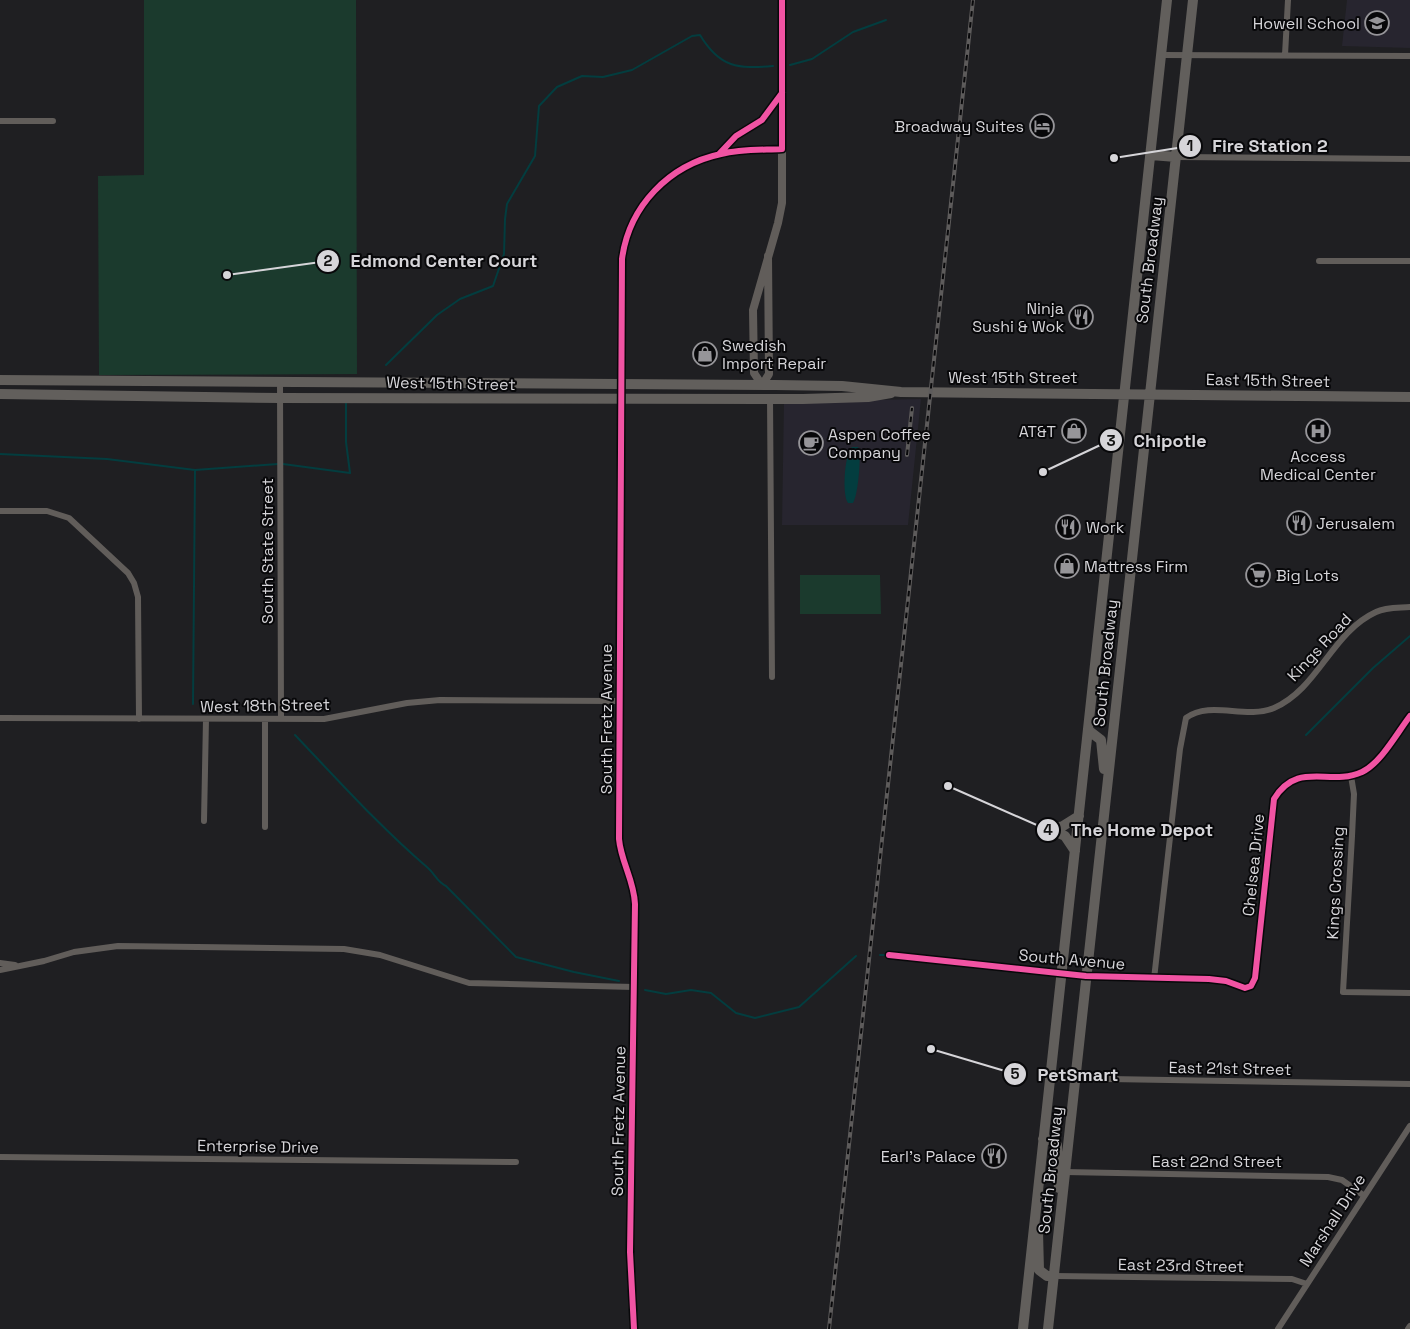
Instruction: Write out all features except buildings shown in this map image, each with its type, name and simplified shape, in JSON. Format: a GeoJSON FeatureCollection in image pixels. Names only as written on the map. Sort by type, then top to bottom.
{"type":"FeatureCollection","features":[{"type":"Feature","properties":{"kind":"main road","name":"South Broadway"},"geometry":{"type":"LineString","coordinates":[[1023,1329],[1167,0]]}},
{"type":"Feature","properties":{"kind":"main road","name":"South Broadway"},"geometry":{"type":"LineString","coordinates":[[1048,1329],[1193,0]]}},
{"type":"Feature","properties":{"kind":"main road"},"geometry":{"type":"LineString","coordinates":[[1151,155],[1176,157]]}},
{"type":"Feature","properties":{"kind":"main road","name":"West 15th Street"},"geometry":{"type":"LineString","coordinates":[[0,380],[762,385],[842,386],[901,392],[1125,393]]}},
{"type":"Feature","properties":{"kind":"main road"},"geometry":{"type":"LineString","coordinates":[[762,385],[770,398]]}},
{"type":"Feature","properties":{"kind":"main road","name":"West 15th Street"},"geometry":{"type":"LineString","coordinates":[[0,394],[280,398],[770,398],[868,397],[901,392]]}},
{"type":"Feature","properties":{"kind":"main road","name":"East 15th Street"},"geometry":{"type":"LineString","coordinates":[[1125,393],[1410,397]]}},
{"type":"Feature","properties":{"kind":"main road"},"geometry":{"type":"LineString","coordinates":[[1088,730],[1101,740],[1107,785]]}},
{"type":"Feature","properties":{"kind":"main road"},"geometry":{"type":"LineString","coordinates":[[1075,852],[1069,839],[1050,829],[1064,826],[1079,816]]}},
{"type":"Feature","properties":{"kind":"main road"},"geometry":{"type":"LineString","coordinates":[[1043,1139],[1053,1140],[1057,1145],[1061,1212]]}},
{"type":"Feature","properties":{"kind":"main road"},"geometry":{"type":"LineString","coordinates":[[1036,1216],[1040,1253],[1039,1270],[1046,1276],[1054,1276]]}},
{"type":"Feature","properties":{"kind":"street"},"geometry":{"type":"LineString","coordinates":[[768,256],[768,374],[762,385],[754,373],[753,310],[782,203],[782,0]]}},
{"type":"Feature","properties":{"kind":"street"},"geometry":{"type":"LineString","coordinates":[[1285,55],[1288,0]]}},
{"type":"Feature","properties":{"kind":"street"},"geometry":{"type":"LineString","coordinates":[[1162,55],[1410,56]]}},
{"type":"Feature","properties":{"kind":"street","name":"South Fretz Avenue"},"geometry":{"type":"LineString","coordinates":[[718,154],[736,136],[762,120],[782,93]]}},
{"type":"Feature","properties":{"kind":"street"},"geometry":{"type":"LineString","coordinates":[[0,121],[53,121]]}},
{"type":"Feature","properties":{"kind":"street","name":"South Fretz Avenue"},"geometry":{"type":"LineString","coordinates":[[634,1329],[630,1252],[635,892],[622,857],[619,839],[622,259],[629,226],[646,199],[657,187],[674,175],[718,154],[738,150],[782,149]]}},
{"type":"Feature","properties":{"kind":"street"},"geometry":{"type":"LineString","coordinates":[[1176,157],[1410,159]]}},
{"type":"Feature","properties":{"kind":"street"},"geometry":{"type":"LineString","coordinates":[[1319,261],[1410,261]]}},
{"type":"Feature","properties":{"kind":"street","name":"South State Street"},"geometry":{"type":"LineString","coordinates":[[280,382],[281,719]]}},
{"type":"Feature","properties":{"kind":"street"},"geometry":{"type":"LineString","coordinates":[[770,398],[772,677]]}},
{"type":"Feature","properties":{"kind":"street"},"geometry":{"type":"LineString","coordinates":[[0,511],[47,511],[69,518],[128,573],[134,583],[138,597],[139,719]]}},
{"type":"Feature","properties":{"kind":"street","name":"Kings Road"},"geometry":{"type":"LineString","coordinates":[[1154,979],[1181,735],[1186,718],[1195,711],[1251,713],[1274,708],[1296,693],[1350,630],[1364,619],[1377,612],[1410,607]]}},
{"type":"Feature","properties":{"kind":"street","name":"West 18th Street"},"geometry":{"type":"LineString","coordinates":[[0,718],[340,718],[407,703],[440,700],[619,701]]}},
{"type":"Feature","properties":{"kind":"street","name":"Chelsea Drive"},"geometry":{"type":"LineString","coordinates":[[1251,986],[1255,978],[1274,799],[1285,784],[1297,778],[1351,776],[1373,765],[1410,716]]}},
{"type":"Feature","properties":{"kind":"street"},"geometry":{"type":"LineString","coordinates":[[204,821],[206,719]]}},
{"type":"Feature","properties":{"kind":"street"},"geometry":{"type":"LineString","coordinates":[[265,719],[265,827]]}},
{"type":"Feature","properties":{"kind":"street","name":"Kings Crossing"},"geometry":{"type":"LineString","coordinates":[[1351,776],[1354,794],[1342,992],[1410,993]]}},
{"type":"Feature","properties":{"kind":"street"},"geometry":{"type":"LineString","coordinates":[[0,970],[24,966],[74,952],[118,946],[344,949],[380,955],[469,984],[634,987]]}},
{"type":"Feature","properties":{"kind":"street","name":"South Avenue"},"geometry":{"type":"LineString","coordinates":[[888,955],[1086,976],[1209,979],[1226,981],[1246,988],[1251,986]]}},
{"type":"Feature","properties":{"kind":"street"},"geometry":{"type":"LineString","coordinates":[[0,963],[24,966]]}},
{"type":"Feature","properties":{"kind":"street","name":"East 21st Street"},"geometry":{"type":"LineString","coordinates":[[1050,1078],[1410,1084]]}},
{"type":"Feature","properties":{"kind":"street","name":"Marshall Drive"},"geometry":{"type":"LineString","coordinates":[[1278,1329],[1410,1126]]}},
{"type":"Feature","properties":{"kind":"street","name":"Enterprise Drive"},"geometry":{"type":"LineString","coordinates":[[0,1157],[516,1162]]}},
{"type":"Feature","properties":{"kind":"street","name":"East 22nd Street"},"geometry":{"type":"LineString","coordinates":[[1065,1172],[1328,1177],[1342,1180],[1363,1196]]}},
{"type":"Feature","properties":{"kind":"street","name":"East 23rd Street"},"geometry":{"type":"LineString","coordinates":[[1054,1276],[1292,1280],[1307,1284]]}},
{"type":"Feature","properties":{"kind":"shaded area","name":"Howell School"},"geometry":{"type":"Polygon","coordinates":[[[1347,0],[1410,0],[1410,48],[1342,46],[1347,0]]]}},
{"type":"Feature","properties":{"kind":"shaded area"},"geometry":{"type":"Polygon","coordinates":[[[921,399],[908,525],[782,525],[784,402],[921,399]]]}},
{"type":"Feature","properties":{"kind":"green space"},"geometry":{"type":"Polygon","coordinates":[[[144,0],[356,0],[357,374],[99,375],[98,176],[144,175],[144,0]]]}},
{"type":"Feature","properties":{"kind":"green space"},"geometry":{"type":"Polygon","coordinates":[[[800,575],[880,575],[881,614],[800,614],[800,575]]]}},
{"type":"Feature","properties":{"kind":"water"},"geometry":{"type":"Polygon","coordinates":[[[852,447],[858,447],[860,457],[859,474],[855,499],[853,503],[848,503],[845,492],[845,475],[847,458],[852,447]]]}},
{"type":"Feature","properties":{"kind":"waterway"},"geometry":{"type":"LineString","coordinates":[[790,65],[812,59],[853,32],[886,20]]}},
{"type":"Feature","properties":{"kind":"waterway"},"geometry":{"type":"LineString","coordinates":[[386,365],[437,315],[460,299],[493,286],[504,254],[507,204],[535,156],[539,106],[557,87],[582,76],[603,77],[632,70],[692,36],[700,35],[715,54],[731,64],[750,67],[773,66]]}},
{"type":"Feature","properties":{"kind":"waterway"},"geometry":{"type":"LineString","coordinates":[[283,464],[350,473],[346,442],[346,403]]}},
{"type":"Feature","properties":{"kind":"waterway"},"geometry":{"type":"LineString","coordinates":[[0,454],[107,459],[195,470],[278,464]]}},
{"type":"Feature","properties":{"kind":"waterway"},"geometry":{"type":"LineString","coordinates":[[193,704],[195,470]]}},
{"type":"Feature","properties":{"kind":"waterway"},"geometry":{"type":"LineString","coordinates":[[1306,735],[1373,668],[1410,636]]}},
{"type":"Feature","properties":{"kind":"waterway"},"geometry":{"type":"LineString","coordinates":[[295,735],[376,820],[430,870],[516,957],[619,981]]}},
{"type":"Feature","properties":{"kind":"waterway"},"geometry":{"type":"LineString","coordinates":[[880,955],[886,955]]}},
{"type":"Feature","properties":{"kind":"waterway"},"geometry":{"type":"LineString","coordinates":[[645,990],[666,994],[691,990],[711,993],[736,1013],[755,1018],[799,1007],[856,956]]}},
{"type":"Feature","properties":{"kind":"railway"},"geometry":{"type":"LineString","coordinates":[[829,1329],[973,0]]}},
{"type":"Feature","properties":{"kind":"railway"},"geometry":{"type":"LineString","coordinates":[[907,455],[912,408]]}},
{"type":"Feature","properties":{"kind":"cycle path"},"geometry":{"type":"LineString","coordinates":[[634,1329],[630,1252],[635,904],[619,839],[622,259],[626,240],[633,222],[643,205],[669,178],[702,159],[721,154],[744,150],[782,149],[782,0]]}},
{"type":"Feature","properties":{"kind":"cycle path"},"geometry":{"type":"LineString","coordinates":[[719,154],[736,136],[762,120],[782,93]]}},
{"type":"Feature","properties":{"kind":"cycle path"},"geometry":{"type":"LineString","coordinates":[[889,955],[1086,976],[1209,979],[1226,981],[1245,988],[1251,986],[1255,978],[1274,799],[1283,787],[1293,780],[1315,776],[1350,776],[1369,768],[1382,755],[1410,716]]}},
{"type":"Feature","properties":{"kind":"place","name":"Howell School"},"geometry":{"type":"Point","coordinates":[1377,23]}},
{"type":"Feature","properties":{"kind":"place","name":"Broadway Suites"},"geometry":{"type":"Point","coordinates":[1042,126]}},
{"type":"Feature","properties":{"kind":"place","name":"Fire Station 2"},"geometry":{"type":"Point","coordinates":[1114,158]}},
{"type":"Feature","properties":{"kind":"place","name":"Edmond Center Court"},"geometry":{"type":"Point","coordinates":[227,275]}},
{"type":"Feature","properties":{"kind":"place","name":"Ninja Sushi & Wok"},"geometry":{"type":"Point","coordinates":[1081,317]}},
{"type":"Feature","properties":{"kind":"place","name":"Swedish Import Repair"},"geometry":{"type":"Point","coordinates":[705,354]}},
{"type":"Feature","properties":{"kind":"place","name":"AT&T"},"geometry":{"type":"Point","coordinates":[1074,431]}},
{"type":"Feature","properties":{"kind":"place","name":"Access Medical Center"},"geometry":{"type":"Point","coordinates":[1318,431]}},
{"type":"Feature","properties":{"kind":"place","name":"Aspen Coffee Company"},"geometry":{"type":"Point","coordinates":[811,443]}},
{"type":"Feature","properties":{"kind":"place","name":"Chipotle"},"geometry":{"type":"Point","coordinates":[1043,472]}},
{"type":"Feature","properties":{"kind":"place","name":"Jerusalem"},"geometry":{"type":"Point","coordinates":[1299,523]}},
{"type":"Feature","properties":{"kind":"place","name":"Work"},"geometry":{"type":"Point","coordinates":[1068,527]}},
{"type":"Feature","properties":{"kind":"place","name":"Mattress Firm"},"geometry":{"type":"Point","coordinates":[1067,566]}},
{"type":"Feature","properties":{"kind":"place","name":"Big Lots"},"geometry":{"type":"Point","coordinates":[1258,575]}},
{"type":"Feature","properties":{"kind":"place","name":"The Home Depot"},"geometry":{"type":"Point","coordinates":[948,786]}},
{"type":"Feature","properties":{"kind":"place","name":"PetSmart"},"geometry":{"type":"Point","coordinates":[931,1049]}},
{"type":"Feature","properties":{"kind":"place","name":"Earl's Palace"},"geometry":{"type":"Point","coordinates":[994,1156]}}]}
